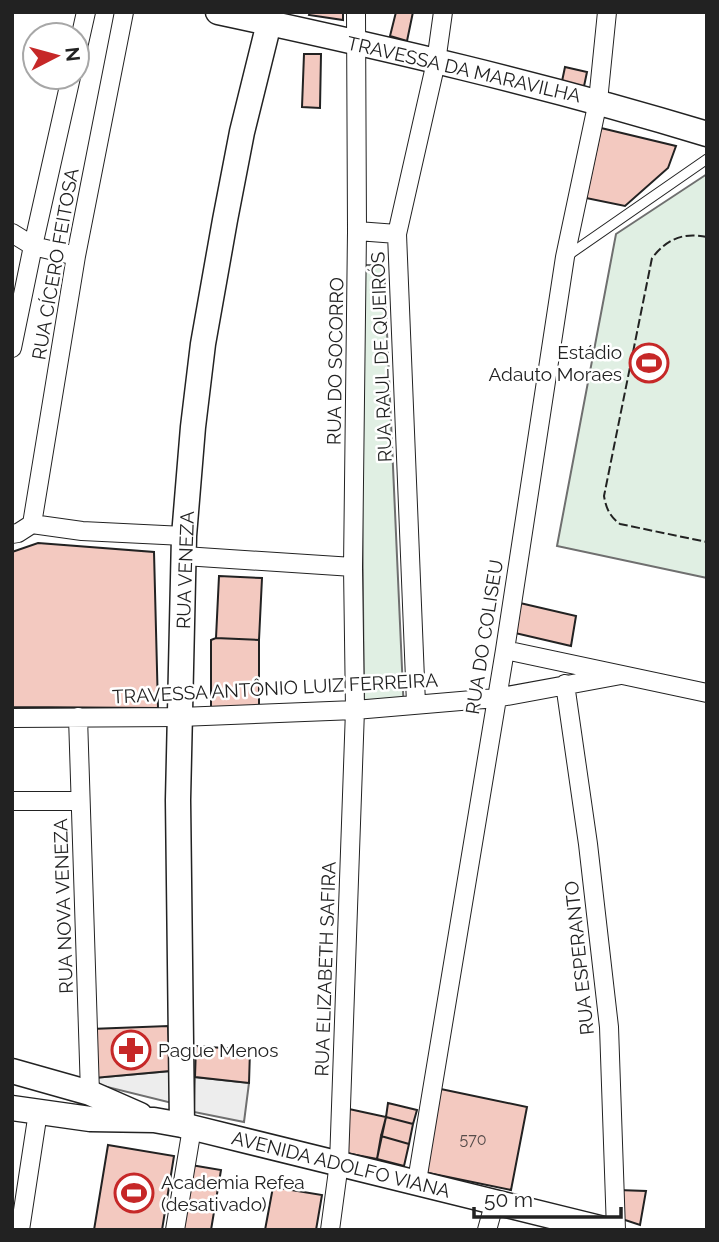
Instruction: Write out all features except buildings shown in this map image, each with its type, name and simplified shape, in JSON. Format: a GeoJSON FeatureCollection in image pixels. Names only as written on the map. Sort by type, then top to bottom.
{"type":"FeatureCollection","features":[{"type":"Feature","properties":{"kind":"main road","name":"TRAVESSA DA MARAVILHA"},"geometry":{"type":"LineString","coordinates":[[218,12],[270,18],[355,42],[598,101],[707,134]]}},
{"type":"Feature","properties":{"kind":"main road","name":"RUA VENEZA"},"geometry":{"type":"LineString","coordinates":[[187,1127],[178,800],[184,546],[192,427],[203,344],[242,132],[270,18]]}},
{"type":"Feature","properties":{"kind":"main road","name":"AVENIDA ADOLFO VIANA"},"geometry":{"type":"LineString","coordinates":[[12,1071],[90,1093],[154,1121]]}},
{"type":"Feature","properties":{"kind":"main road","name":"AVENIDA ADOLFO VIANA"},"geometry":{"type":"LineString","coordinates":[[12,1108],[90,1119],[154,1121],[187,1127],[417,1181],[608,1230]]}},
{"type":"Feature","properties":{"kind":"street","name":"RUA CÍCERO FEITOSA"},"geometry":{"type":"LineString","coordinates":[[32,524],[76,256],[124,12]]}},
{"type":"Feature","properties":{"kind":"street","name":"RUA DO SOCORRO"},"geometry":{"type":"LineString","coordinates":[[355,710],[353,567],[358,231],[356,12]]}},
{"type":"Feature","properties":{"kind":"street","name":"RUA RAUL DE QUEIRÓS"},"geometry":{"type":"LineString","coordinates":[[416,704],[397,234],[436,62],[443,12]]}},
{"type":"Feature","properties":{"kind":"street","name":"RUA DO COLISEU"},"geometry":{"type":"LineString","coordinates":[[417,1181],[505,650],[565,257],[598,101],[607,12]]}},
{"type":"Feature","properties":{"kind":"street","name":"RUA CÍCERO FEITOSA"},"geometry":{"type":"LineString","coordinates":[[12,348],[68,91]]}},
{"type":"Feature","properties":{"kind":"street"},"geometry":{"type":"LineString","coordinates":[[358,231],[397,234]]}},
{"type":"Feature","properties":{"kind":"street"},"geometry":{"type":"LineString","coordinates":[[12,233],[33,246],[76,256]]}},
{"type":"Feature","properties":{"kind":"street"},"geometry":{"type":"LineString","coordinates":[[12,534],[32,524],[353,567]]}},
{"type":"Feature","properties":{"kind":"street","name":"TRAVESSA ANTÔNIO LUIZ FERREIRA"},"geometry":{"type":"LineString","coordinates":[[505,650],[707,693]]}},
{"type":"Feature","properties":{"kind":"street","name":"TRAVESSA ANTÔNIO LUIZ FERREIRA"},"geometry":{"type":"LineString","coordinates":[[12,718],[180,717],[355,710],[496,698],[621,675]]}},
{"type":"Feature","properties":{"kind":"street","name":"RUA ESPERANTO"},"geometry":{"type":"LineString","coordinates":[[565,684],[588,844],[609,1027],[616,1230]]}},
{"type":"Feature","properties":{"kind":"street","name":"RUA ELIZABETH SAFIRA"},"geometry":{"type":"LineString","coordinates":[[330,1230],[339,1163],[355,710]]}},
{"type":"Feature","properties":{"kind":"street","name":"RUA NOVA VENEZA"},"geometry":{"type":"LineString","coordinates":[[78,716],[90,1093]]}},
{"type":"Feature","properties":{"kind":"street"},"geometry":{"type":"LineString","coordinates":[[12,801],[80,801]]}},
{"type":"Feature","properties":{"kind":"street"},"geometry":{"type":"LineString","coordinates":[[20,1230],[38,1112]]}},
{"type":"Feature","properties":{"kind":"street"},"geometry":{"type":"LineString","coordinates":[[175,1230],[187,1127]]}},
{"type":"Feature","properties":{"kind":"street"},"geometry":{"type":"LineString","coordinates":[[487,1230],[495,1201]]}},
{"type":"Feature","properties":{"kind":"lane"},"geometry":{"type":"LineString","coordinates":[[565,257],[707,159]]}},
{"type":"Feature","properties":{"kind":"green space","name":"Estádio Adauto Moraes"},"geometry":{"type":"Polygon","coordinates":[[[707,174],[707,578],[557,546],[616,234],[707,174]]]}},
{"type":"Feature","properties":{"kind":"green space"},"geometry":{"type":"Polygon","coordinates":[[[360,265],[384,265],[404,713],[364,714],[360,265]]]}},
{"type":"Feature","properties":{"kind":"shaded area"},"geometry":{"type":"Polygon","coordinates":[[[170,1071],[172,1103],[95,1084],[94,1078],[170,1071]]]}},
{"type":"Feature","properties":{"kind":"shaded area"},"geometry":{"type":"Polygon","coordinates":[[[195,1077],[249,1083],[244,1122],[194,1112],[195,1077]]]}},
{"type":"Feature","properties":{"kind":"fence"},"geometry":{"type":"LineString","coordinates":[[707,237],[683,236],[664,246],[652,258],[604,496],[609,512],[620,524],[707,542]]}},
{"type":"Feature","properties":{"kind":"place","name":"Estádio Adauto Moraes"},"geometry":{"type":"Point","coordinates":[649,363]}},
{"type":"Feature","properties":{"kind":"place","name":"Pague Menos"},"geometry":{"type":"Point","coordinates":[131,1050]}},
{"type":"Feature","properties":{"kind":"place","name":"Academia Refea (desativado)"},"geometry":{"type":"Point","coordinates":[134,1193]}}]}
